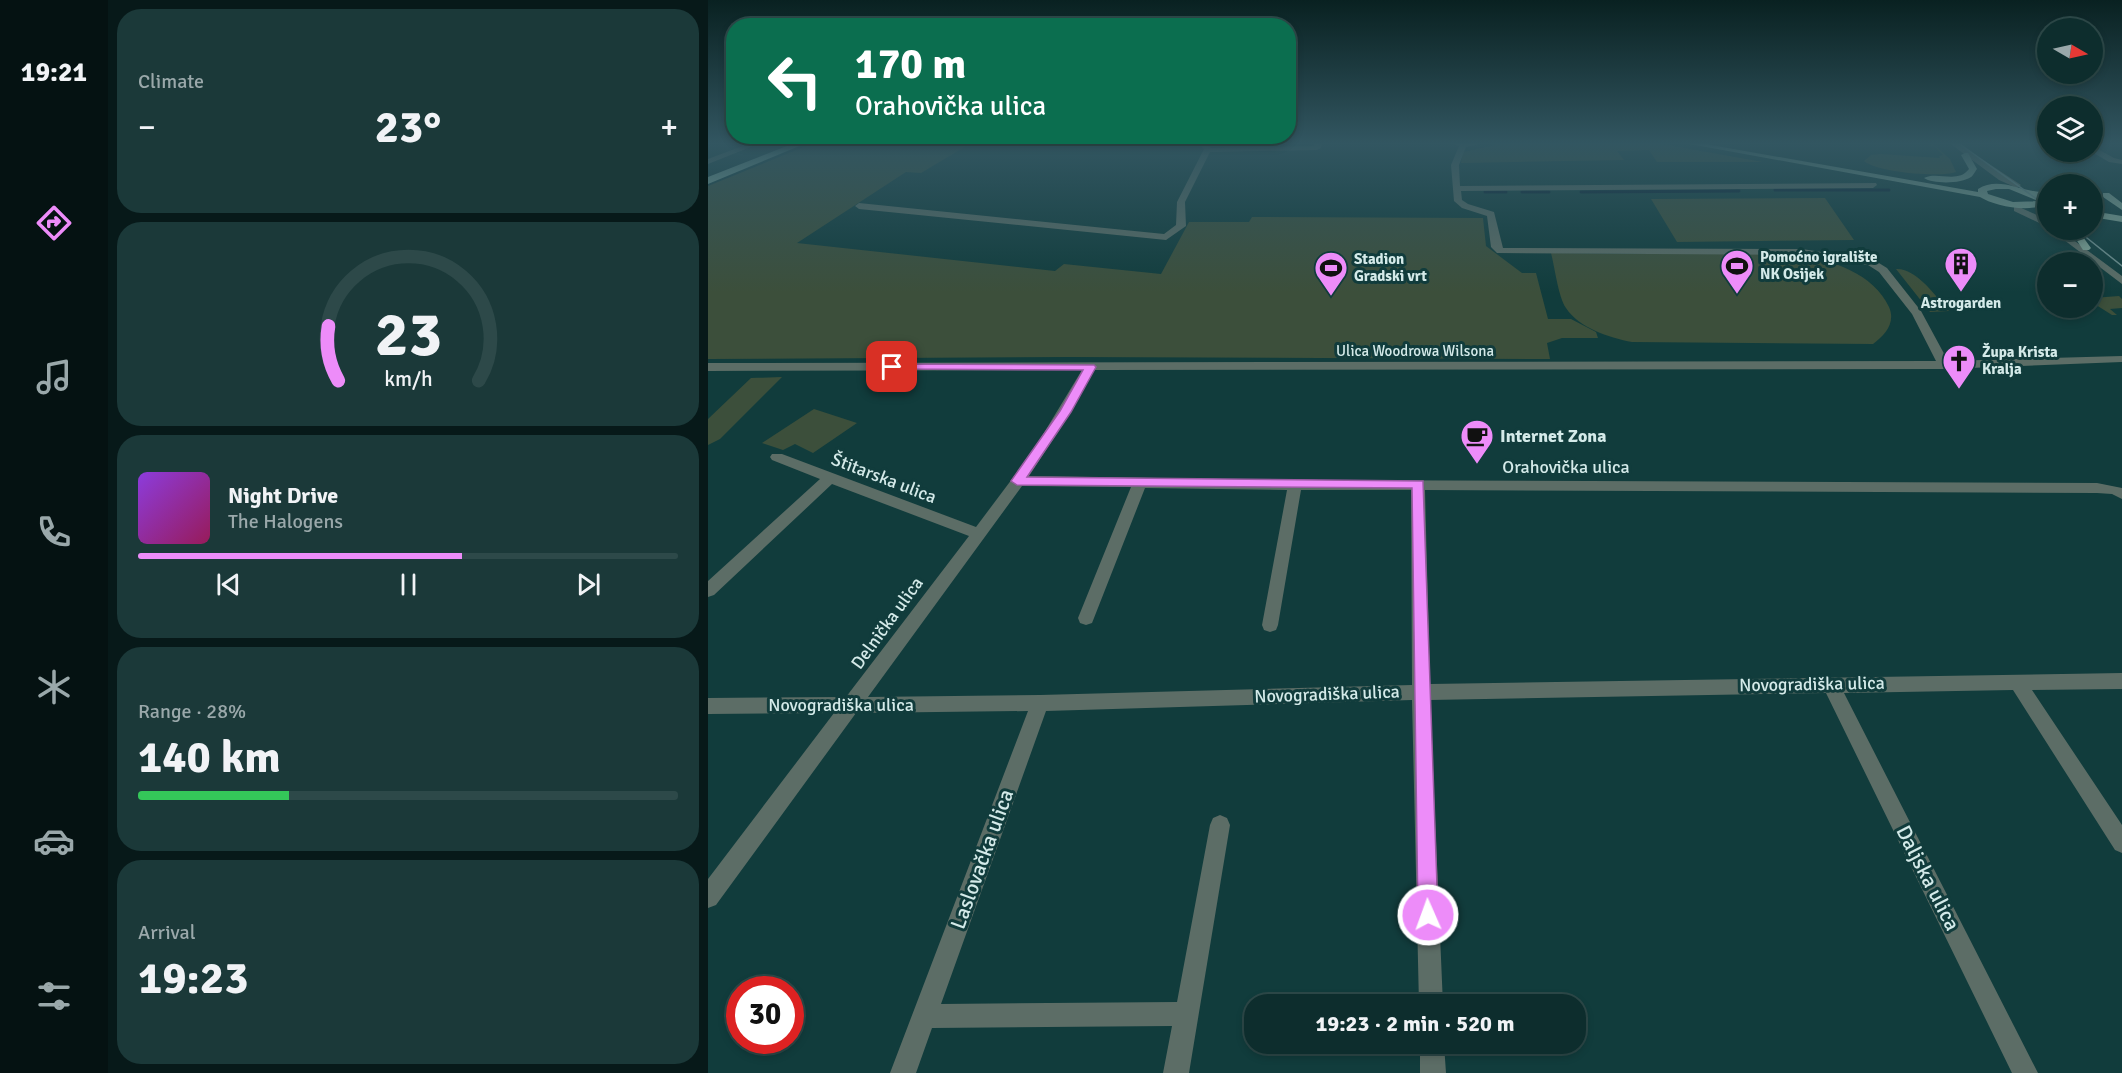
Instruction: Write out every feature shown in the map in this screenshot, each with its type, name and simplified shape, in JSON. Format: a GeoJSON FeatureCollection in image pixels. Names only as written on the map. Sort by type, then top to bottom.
{"type":"FeatureCollection","features":[{"type":"Feature","properties":{"kind":"main road"},"geometry":{"type":"LineString","coordinates":[[1990,192],[2012,205],[2037,204]]}},
{"type":"Feature","properties":{"kind":"main road"},"geometry":{"type":"LineString","coordinates":[[1990,192],[2017,209],[2037,205]]}},
{"type":"Feature","properties":{"kind":"main road"},"geometry":{"type":"LineString","coordinates":[[2020,192],[2037,201]]}},
{"type":"Feature","properties":{"kind":"main road"},"geometry":{"type":"LineString","coordinates":[[2106,195],[2122,207]]}},
{"type":"Feature","properties":{"kind":"main road"},"geometry":{"type":"LineString","coordinates":[[2103,210],[2122,213]]}},
{"type":"Feature","properties":{"kind":"main road"},"geometry":{"type":"LineString","coordinates":[[2103,216],[2122,219]]}},
{"type":"Feature","properties":{"kind":"main road"},"geometry":{"type":"LineString","coordinates":[[2103,219],[2122,219]]}},
{"type":"Feature","properties":{"kind":"main road"},"geometry":{"type":"LineString","coordinates":[[2081,240],[2086,248]]}},
{"type":"Feature","properties":{"kind":"street"},"geometry":{"type":"LineString","coordinates":[[859,206],[1166,237],[1181,226],[1181,202],[1186,192]]}},
{"type":"Feature","properties":{"kind":"street"},"geometry":{"type":"LineString","coordinates":[[1457,192],[1461,204],[1491,214],[1496,247],[1500,251],[1802,252],[1875,263],[1917,313],[1944,365]]}},
{"type":"Feature","properties":{"kind":"street"},"geometry":{"type":"LineString","coordinates":[[2017,209],[2037,217]]}},
{"type":"Feature","properties":{"kind":"street"},"geometry":{"type":"LineString","coordinates":[[2068,240],[2122,281]]}},
{"type":"Feature","properties":{"kind":"street"},"geometry":{"type":"LineString","coordinates":[[2076,240],[2110,272],[2122,272]]}},
{"type":"Feature","properties":{"kind":"street","name":"Ulica Woodrowa Wilsona"},"geometry":{"type":"LineString","coordinates":[[708,367],[1944,365],[2122,358]]}},
{"type":"Feature","properties":{"kind":"street","name":"Delnička ulica"},"geometry":{"type":"LineString","coordinates":[[708,897],[1017,481],[1065,412],[1090,367]]}},
{"type":"Feature","properties":{"kind":"street","name":"Štitarska ulica"},"geometry":{"type":"LineString","coordinates":[[777,457],[954,526],[979,533]]}},
{"type":"Feature","properties":{"kind":"street"},"geometry":{"type":"LineString","coordinates":[[708,591],[830,478]]}},
{"type":"Feature","properties":{"kind":"street","name":"Orahovička ulica"},"geometry":{"type":"LineString","coordinates":[[1017,481],[1295,485],[2097,488],[2119,492]]}},
{"type":"Feature","properties":{"kind":"street"},"geometry":{"type":"LineString","coordinates":[[1086,618],[1140,483]]}},
{"type":"Feature","properties":{"kind":"street"},"geometry":{"type":"LineString","coordinates":[[1418,484],[1421,692],[1431,994]]}},
{"type":"Feature","properties":{"kind":"street"},"geometry":{"type":"LineString","coordinates":[[1270,625],[1295,485]]}},
{"type":"Feature","properties":{"kind":"street","name":"Novogradiška ulica"},"geometry":{"type":"LineString","coordinates":[[708,706],[1040,703],[1421,692],[2122,681]]}},
{"type":"Feature","properties":{"kind":"street"},"geometry":{"type":"LineString","coordinates":[[2017,682],[2122,843]]}},
{"type":"Feature","properties":{"kind":"street","name":"Daljska ulica"},"geometry":{"type":"LineString","coordinates":[[1830,684],[2025,1073]]}},
{"type":"Feature","properties":{"kind":"street","name":"Laslovačka ulica"},"geometry":{"type":"LineString","coordinates":[[903,1073],[1040,703]]}},
{"type":"Feature","properties":{"kind":"street"},"geometry":{"type":"LineString","coordinates":[[1176,1073],[1220,825]]}},
{"type":"Feature","properties":{"kind":"street"},"geometry":{"type":"LineString","coordinates":[[924,1016],[1186,1014]]}},
{"type":"Feature","properties":{"kind":"street"},"geometry":{"type":"LineString","coordinates":[[1432,1054],[1433,1073]]}},
{"type":"Feature","properties":{"kind":"green space"},"geometry":{"type":"Polygon","coordinates":[[[708,192],[875,192],[797,243],[1055,271],[1064,264],[1161,274],[1189,222],[1249,222],[1252,217],[1483,218],[1486,246],[1522,273],[1536,273],[1548,319],[1571,319],[1596,332],[1598,338],[1562,338],[1547,343],[1550,359],[1069,357],[708,359],[708,192]]]}},
{"type":"Feature","properties":{"kind":"green space"},"geometry":{"type":"Polygon","coordinates":[[[1825,198],[1854,240],[1677,242],[1651,199],[1825,198]]]}},
{"type":"Feature","properties":{"kind":"green space"},"geometry":{"type":"Polygon","coordinates":[[[1551,253],[1768,253],[1810,257],[1850,270],[1862,277],[1882,295],[1889,307],[1891,318],[1885,333],[1873,344],[1632,342],[1596,331],[1572,315],[1561,296],[1551,253]]]}},
{"type":"Feature","properties":{"kind":"green space"},"geometry":{"type":"Polygon","coordinates":[[[1896,269],[1904,270],[1919,278],[1949,311],[1930,312],[1896,269]]]}},
{"type":"Feature","properties":{"kind":"green space"},"geometry":{"type":"Polygon","coordinates":[[[2119,296],[2122,299],[2122,308],[2110,309],[2117,315],[2112,315],[2103,309],[2103,297],[2119,296]]]}},
{"type":"Feature","properties":{"kind":"green space"},"geometry":{"type":"Polygon","coordinates":[[[782,377],[720,439],[708,445],[708,419],[751,378],[782,377]]]}},
{"type":"Feature","properties":{"kind":"green space"},"geometry":{"type":"Polygon","coordinates":[[[814,409],[857,423],[813,453],[795,444],[783,450],[762,443],[814,409]]]}},
{"type":"Feature","properties":{"kind":"tram line"},"geometry":{"type":"LineString","coordinates":[[2027,192],[2037,199]]}},
{"type":"Feature","properties":{"kind":"tram line"},"geometry":{"type":"LineString","coordinates":[[2090,240],[2122,266]]}},
{"type":"Feature","properties":{"kind":"place","name":"Astrogarden"},"geometry":{"type":"Point","coordinates":[1961,293]}},
{"type":"Feature","properties":{"kind":"place","name":"Pomoćno igralište NK Osijek"},"geometry":{"type":"Point","coordinates":[1737,295]}},
{"type":"Feature","properties":{"kind":"place","name":"Stadion Gradski vrt"},"geometry":{"type":"Point","coordinates":[1331,297]}},
{"type":"Feature","properties":{"kind":"place","name":"Župa Krista Kralja"},"geometry":{"type":"Point","coordinates":[1959,390]}},
{"type":"Feature","properties":{"kind":"place","name":"Internet Zona"},"geometry":{"type":"Point","coordinates":[1477,465]}},
{"type":"Feature","properties":{"kind":"route"},"geometry":{"type":"LineString","coordinates":[[892,367],[1090,367],[1065,412],[1017,481],[1295,485],[1418,484],[1421,692],[1428,915]]}}]}
